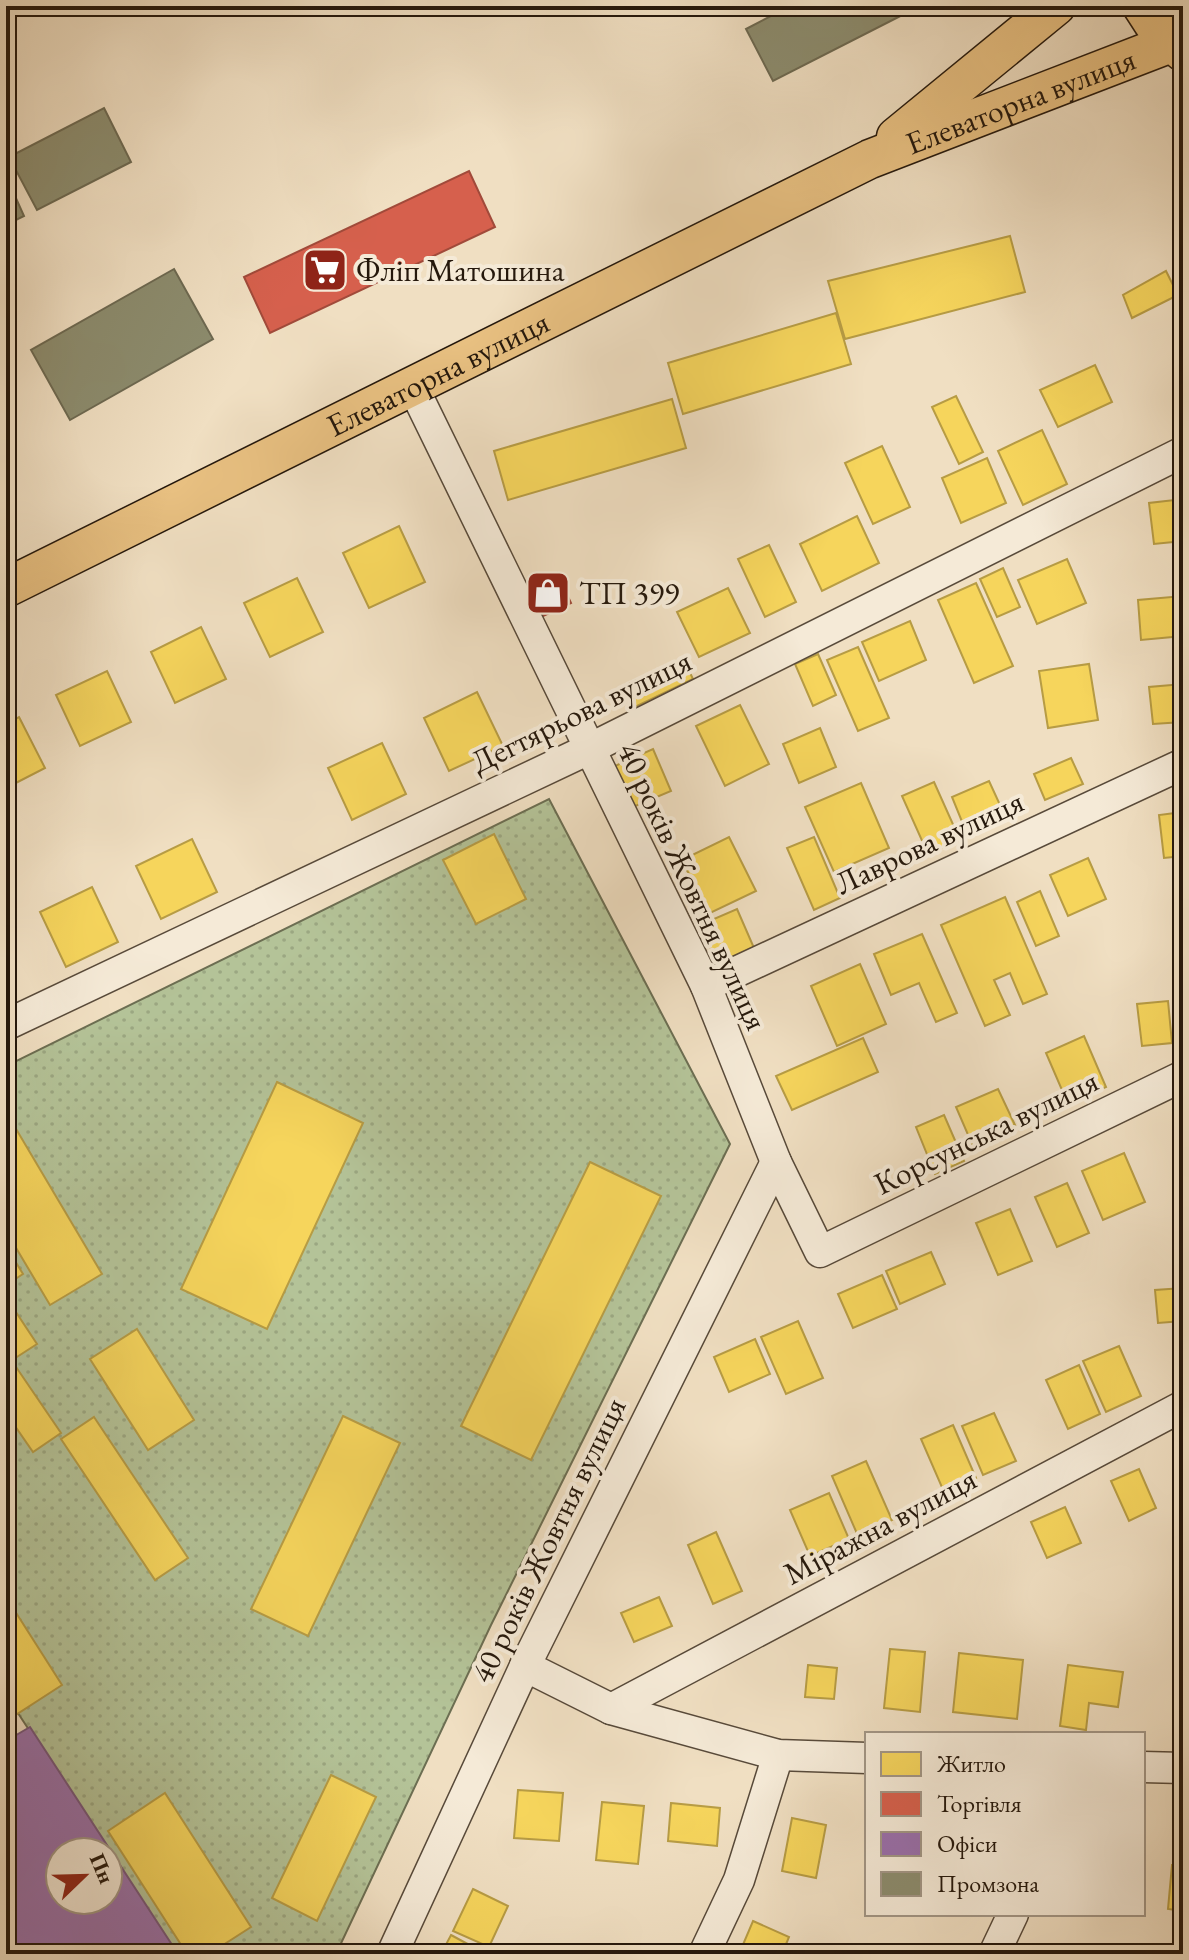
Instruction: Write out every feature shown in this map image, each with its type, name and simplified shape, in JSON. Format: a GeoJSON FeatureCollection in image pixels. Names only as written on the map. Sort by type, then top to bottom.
{"type":"FeatureCollection","features":[{"type":"Feature","properties":{"kind":"main road","name":"Елеваторна вулиця"},"geometry":{"type":"LineString","coordinates":[[870,159],[1056,6]]}},
{"type":"Feature","properties":{"kind":"main road"},"geometry":{"type":"LineString","coordinates":[[1142,6],[1177,47]]}},
{"type":"Feature","properties":{"kind":"main road","name":"Елеваторна вулиця"},"geometry":{"type":"LineString","coordinates":[[6,588],[870,159],[1177,47]]}},
{"type":"Feature","properties":{"kind":"street","name":"40 років Жовтня вулиця"},"geometry":{"type":"LineString","coordinates":[[412,385],[706,986],[776,1162],[820,1252]]}},
{"type":"Feature","properties":{"kind":"street","name":"Дегтярьова вулиця"},"geometry":{"type":"LineString","coordinates":[[6,1025],[589,749],[1183,452]]}},
{"type":"Feature","properties":{"kind":"street","name":"Лаврова вулиця"},"geometry":{"type":"LineString","coordinates":[[706,986],[1183,764]]}},
{"type":"Feature","properties":{"kind":"street","name":"Корсунська вулиця"},"geometry":{"type":"LineString","coordinates":[[820,1252],[1183,1076]]}},
{"type":"Feature","properties":{"kind":"street","name":"40 років Жовтня вулиця"},"geometry":{"type":"LineString","coordinates":[[392,1954],[525,1666],[776,1162]]}},
{"type":"Feature","properties":{"kind":"street","name":"Міражна вулиця"},"geometry":{"type":"LineString","coordinates":[[611,1709],[1183,1406]]}},
{"type":"Feature","properties":{"kind":"street"},"geometry":{"type":"LineString","coordinates":[[525,1666],[611,1709],[778,1755],[865,1758]]}},
{"type":"Feature","properties":{"kind":"street"},"geometry":{"type":"LineString","coordinates":[[704,1954],[739,1880],[778,1755]]}},
{"type":"Feature","properties":{"kind":"street"},"geometry":{"type":"LineString","coordinates":[[1145,1767],[1183,1768]]}},
{"type":"Feature","properties":{"kind":"street"},"geometry":{"type":"LineString","coordinates":[[994,1954],[1012,1916]]}},
{"type":"Feature","properties":{"kind":"green space"},"geometry":{"type":"Polygon","coordinates":[[[549,799],[730,1144],[491,1625],[336,1954],[177,1954],[124,1874],[124,1836],[99,1836],[6,1695],[6,1066],[549,799]]]}},
{"type":"Feature","properties":{"kind":"building: Житло"},"geometry":{"type":"Polygon","coordinates":[[[1010,236],[1025,292],[845,339],[828,281],[1010,236]]]}},
{"type":"Feature","properties":{"kind":"building: Житло"},"geometry":{"type":"Polygon","coordinates":[[[1166,271],[1178,295],[1132,318],[1123,295],[1166,271]]]}},
{"type":"Feature","properties":{"kind":"building: Житло"},"geometry":{"type":"Polygon","coordinates":[[[836,313],[851,364],[683,414],[668,363],[836,313]]]}},
{"type":"Feature","properties":{"kind":"building: Житло"},"geometry":{"type":"Polygon","coordinates":[[[1095,365],[1112,402],[1058,427],[1040,390],[1095,365]]]}},
{"type":"Feature","properties":{"kind":"building: Житло"},"geometry":{"type":"Polygon","coordinates":[[[956,396],[983,452],[959,464],[932,407],[956,396]]]}},
{"type":"Feature","properties":{"kind":"building: Житло"},"geometry":{"type":"Polygon","coordinates":[[[672,399],[686,448],[508,500],[494,451],[672,399]]]}},
{"type":"Feature","properties":{"kind":"building: Житло"},"geometry":{"type":"Polygon","coordinates":[[[1042,430],[1067,484],[1023,505],[998,451],[1042,430]]]}},
{"type":"Feature","properties":{"kind":"building: Житло"},"geometry":{"type":"Polygon","coordinates":[[[882,446],[910,507],[873,524],[845,463],[882,446]]]}},
{"type":"Feature","properties":{"kind":"building: Житло"},"geometry":{"type":"Polygon","coordinates":[[[987,458],[1006,503],[961,523],[942,478],[987,458]]]}},
{"type":"Feature","properties":{"kind":"building: Житло"},"geometry":{"type":"Polygon","coordinates":[[[1183,499],[1183,541],[1154,544],[1149,503],[1183,499]]]}},
{"type":"Feature","properties":{"kind":"building: Житло"},"geometry":{"type":"Polygon","coordinates":[[[857,516],[879,563],[822,591],[800,544],[857,516]]]}},
{"type":"Feature","properties":{"kind":"building: Житло"},"geometry":{"type":"Polygon","coordinates":[[[399,526],[425,582],[369,608],[343,553],[399,526]]]}},
{"type":"Feature","properties":{"kind":"building: Житло"},"geometry":{"type":"Polygon","coordinates":[[[769,545],[796,602],[765,617],[738,559],[769,545]]]}},
{"type":"Feature","properties":{"kind":"building: Житло"},"geometry":{"type":"Polygon","coordinates":[[[1067,559],[1086,603],[1037,624],[1018,580],[1067,559]]]}},
{"type":"Feature","properties":{"kind":"building: Житло"},"geometry":{"type":"Polygon","coordinates":[[[1003,568],[1020,607],[997,617],[980,579],[1003,568]]]}},
{"type":"Feature","properties":{"kind":"building: Житло"},"geometry":{"type":"Polygon","coordinates":[[[297,578],[323,632],[270,657],[244,603],[297,578]]]}},
{"type":"Feature","properties":{"kind":"building: Житло"},"geometry":{"type":"Polygon","coordinates":[[[976,583],[1013,666],[974,683],[938,600],[976,583]]]}},
{"type":"Feature","properties":{"kind":"building: Житло"},"geometry":{"type":"Polygon","coordinates":[[[728,588],[750,633],[699,657],[677,612],[728,588]]]}},
{"type":"Feature","properties":{"kind":"building: Житло"},"geometry":{"type":"Polygon","coordinates":[[[1183,596],[1183,636],[1141,640],[1138,600],[1183,596]]]}},
{"type":"Feature","properties":{"kind":"building: Житло"},"geometry":{"type":"Polygon","coordinates":[[[910,621],[926,660],[879,681],[862,642],[910,621]]]}},
{"type":"Feature","properties":{"kind":"building: Житло"},"geometry":{"type":"Polygon","coordinates":[[[201,627],[226,679],[175,703],[151,652],[201,627]]]}},
{"type":"Feature","properties":{"kind":"building: Житло"},"geometry":{"type":"Polygon","coordinates":[[[858,647],[889,718],[858,731],[827,660],[858,647]]]}},
{"type":"Feature","properties":{"kind":"building: Житло"},"geometry":{"type":"Polygon","coordinates":[[[818,654],[836,695],[813,706],[795,664],[818,654]]]}},
{"type":"Feature","properties":{"kind":"building: Житло"},"geometry":{"type":"Polygon","coordinates":[[[683,658],[693,679],[635,707],[625,685],[683,658]]]}},
{"type":"Feature","properties":{"kind":"building: Житло"},"geometry":{"type":"Polygon","coordinates":[[[1089,664],[1098,720],[1048,728],[1039,671],[1089,664]]]}},
{"type":"Feature","properties":{"kind":"building: Житло"},"geometry":{"type":"Polygon","coordinates":[[[107,671],[131,722],[80,746],[56,695],[107,671]]]}},
{"type":"Feature","properties":{"kind":"building: Житло"},"geometry":{"type":"Polygon","coordinates":[[[1183,684],[1183,722],[1153,724],[1149,687],[1183,684]]]}},
{"type":"Feature","properties":{"kind":"building: Житло"},"geometry":{"type":"Polygon","coordinates":[[[477,692],[503,746],[449,771],[424,718],[477,692]]]}},
{"type":"Feature","properties":{"kind":"building: Житло"},"geometry":{"type":"Polygon","coordinates":[[[740,705],[769,764],[725,786],[696,726],[740,705]]]}},
{"type":"Feature","properties":{"kind":"building: Житло"},"geometry":{"type":"Polygon","coordinates":[[[19,717],[45,768],[6,788],[6,724],[19,717]]]}},
{"type":"Feature","properties":{"kind":"building: Житло"},"geometry":{"type":"Polygon","coordinates":[[[820,728],[836,767],[799,783],[783,744],[820,728]]]}},
{"type":"Feature","properties":{"kind":"building: Житло"},"geometry":{"type":"Polygon","coordinates":[[[382,743],[406,794],[352,820],[328,768],[382,743]]]}},
{"type":"Feature","properties":{"kind":"building: Житло"},"geometry":{"type":"Polygon","coordinates":[[[653,749],[671,791],[633,807],[615,766],[653,749]]]}},
{"type":"Feature","properties":{"kind":"building: Житло"},"geometry":{"type":"Polygon","coordinates":[[[1071,758],[1083,784],[1045,800],[1034,774],[1071,758]]]}},
{"type":"Feature","properties":{"kind":"building: Житло"},"geometry":{"type":"Polygon","coordinates":[[[989,781],[1006,818],[967,834],[952,797],[989,781]]]}},
{"type":"Feature","properties":{"kind":"building: Житло"},"geometry":{"type":"Polygon","coordinates":[[[934,782],[960,840],[928,854],[902,796],[934,782]]]}},
{"type":"Feature","properties":{"kind":"building: Житло"},"geometry":{"type":"Polygon","coordinates":[[[861,783],[889,848],[834,872],[805,807],[861,783]]]}},
{"type":"Feature","properties":{"kind":"building: Житло"},"geometry":{"type":"Polygon","coordinates":[[[1183,812],[1183,856],[1164,858],[1159,815],[1183,812]]]}},
{"type":"Feature","properties":{"kind":"building: Житло"},"geometry":{"type":"Polygon","coordinates":[[[494,834],[526,899],[476,924],[443,860],[494,834]]]}},
{"type":"Feature","properties":{"kind":"building: Житло"},"geometry":{"type":"Polygon","coordinates":[[[729,837],[756,891],[708,914],[682,860],[729,837]]]}},
{"type":"Feature","properties":{"kind":"building: Житло"},"geometry":{"type":"Polygon","coordinates":[[[814,837],[840,898],[814,910],[787,848],[814,837]]]}},
{"type":"Feature","properties":{"kind":"building: Житло"},"geometry":{"type":"Polygon","coordinates":[[[192,839],[217,892],[161,919],[136,866],[192,839]]]}},
{"type":"Feature","properties":{"kind":"building: Житло"},"geometry":{"type":"Polygon","coordinates":[[[1088,858],[1106,899],[1068,916],[1050,875],[1088,858]]]}},
{"type":"Feature","properties":{"kind":"building: Житло"},"geometry":{"type":"Polygon","coordinates":[[[92,887],[118,942],[66,967],[40,912],[92,887]]]}},
{"type":"Feature","properties":{"kind":"building: Житло"},"geometry":{"type":"Polygon","coordinates":[[[1040,891],[1059,936],[1036,946],[1017,902],[1040,891]]]}},
{"type":"Feature","properties":{"kind":"building: Житло"},"geometry":{"type":"Polygon","coordinates":[[[1005,897],[1047,994],[1023,1004],[1010,973],[994,980],[1010,1015],[985,1026],[941,925],[1005,897]]]}},
{"type":"Feature","properties":{"kind":"building: Житло"},"geometry":{"type":"Polygon","coordinates":[[[1183,900],[1183,941],[1179,942],[1176,901],[1183,900]]]}},
{"type":"Feature","properties":{"kind":"building: Житло"},"geometry":{"type":"Polygon","coordinates":[[[737,909],[754,948],[717,964],[700,925],[737,909]]]}},
{"type":"Feature","properties":{"kind":"building: Житло"},"geometry":{"type":"Polygon","coordinates":[[[922,934],[957,1013],[936,1022],[919,983],[891,995],[874,954],[922,934]]]}},
{"type":"Feature","properties":{"kind":"building: Житло"},"geometry":{"type":"Polygon","coordinates":[[[860,964],[886,1024],[837,1046],[811,986],[860,964]]]}},
{"type":"Feature","properties":{"kind":"building: Житло"},"geometry":{"type":"Polygon","coordinates":[[[1168,1001],[1172,1043],[1142,1046],[1137,1004],[1168,1001]]]}},
{"type":"Feature","properties":{"kind":"building: Житло"},"geometry":{"type":"Polygon","coordinates":[[[1084,1036],[1106,1087],[1068,1104],[1046,1053],[1084,1036]]]}},
{"type":"Feature","properties":{"kind":"building: Житло"},"geometry":{"type":"Polygon","coordinates":[[[863,1038],[878,1072],[792,1110],[776,1076],[863,1038]]]}},
{"type":"Feature","properties":{"kind":"building: Житло"},"geometry":{"type":"Polygon","coordinates":[[[277,1082],[363,1123],[267,1329],[181,1289],[277,1082]]]}},
{"type":"Feature","properties":{"kind":"building: Житло"},"geometry":{"type":"Polygon","coordinates":[[[998,1089],[1015,1125],[972,1144],[956,1107],[998,1089]]]}},
{"type":"Feature","properties":{"kind":"building: Житло"},"geometry":{"type":"Polygon","coordinates":[[[6,1112],[102,1274],[50,1305],[6,1231],[6,1112]]]}},
{"type":"Feature","properties":{"kind":"building: Житло"},"geometry":{"type":"Polygon","coordinates":[[[944,1115],[964,1161],[935,1174],[916,1127],[944,1115]]]}},
{"type":"Feature","properties":{"kind":"building: Житло"},"geometry":{"type":"Polygon","coordinates":[[[1124,1153],[1145,1202],[1103,1220],[1082,1171],[1124,1153]]]}},
{"type":"Feature","properties":{"kind":"building: Житло"},"geometry":{"type":"Polygon","coordinates":[[[590,1162],[661,1196],[531,1460],[461,1426],[590,1162]]]}},
{"type":"Feature","properties":{"kind":"building: Житло"},"geometry":{"type":"Polygon","coordinates":[[[1067,1183],[1089,1233],[1057,1247],[1035,1197],[1067,1183]]]}},
{"type":"Feature","properties":{"kind":"building: Житло"},"geometry":{"type":"Polygon","coordinates":[[[1010,1209],[1032,1261],[998,1275],[976,1223],[1010,1209]]]}},
{"type":"Feature","properties":{"kind":"building: Житло"},"geometry":{"type":"Polygon","coordinates":[[[6,1246],[23,1274],[6,1285],[6,1246]]]}},
{"type":"Feature","properties":{"kind":"building: Житло"},"geometry":{"type":"Polygon","coordinates":[[[931,1252],[945,1284],[900,1304],[886,1271],[931,1252]]]}},
{"type":"Feature","properties":{"kind":"building: Житло"},"geometry":{"type":"Polygon","coordinates":[[[882,1275],[897,1309],[853,1328],[838,1294],[882,1275]]]}},
{"type":"Feature","properties":{"kind":"building: Житло"},"geometry":{"type":"Polygon","coordinates":[[[1183,1288],[1183,1321],[1158,1323],[1155,1290],[1183,1288]]]}},
{"type":"Feature","properties":{"kind":"building: Житло"},"geometry":{"type":"Polygon","coordinates":[[[6,1297],[37,1344],[6,1364],[6,1297]]]}},
{"type":"Feature","properties":{"kind":"building: Житло"},"geometry":{"type":"Polygon","coordinates":[[[798,1321],[823,1378],[786,1394],[761,1337],[798,1321]]]}},
{"type":"Feature","properties":{"kind":"building: Житло"},"geometry":{"type":"Polygon","coordinates":[[[137,1329],[194,1420],[148,1450],[90,1359],[137,1329]]]}},
{"type":"Feature","properties":{"kind":"building: Житло"},"geometry":{"type":"Polygon","coordinates":[[[755,1339],[770,1374],[729,1392],[714,1357],[755,1339]]]}},
{"type":"Feature","properties":{"kind":"building: Житло"},"geometry":{"type":"Polygon","coordinates":[[[1119,1346],[1141,1396],[1106,1412],[1083,1361],[1119,1346]]]}},
{"type":"Feature","properties":{"kind":"building: Житло"},"geometry":{"type":"Polygon","coordinates":[[[14,1364],[61,1433],[33,1452],[6,1413],[6,1370],[14,1364]]]}},
{"type":"Feature","properties":{"kind":"building: Житло"},"geometry":{"type":"Polygon","coordinates":[[[1079,1365],[1100,1414],[1068,1429],[1046,1380],[1079,1365]]]}},
{"type":"Feature","properties":{"kind":"building: Житло"},"geometry":{"type":"Polygon","coordinates":[[[994,1413],[1016,1461],[983,1475],[962,1426],[994,1413]]]}},
{"type":"Feature","properties":{"kind":"building: Житло"},"geometry":{"type":"Polygon","coordinates":[[[343,1416],[400,1443],[308,1636],[251,1609],[343,1416]]]}},
{"type":"Feature","properties":{"kind":"building: Житло"},"geometry":{"type":"Polygon","coordinates":[[[94,1417],[188,1558],[155,1580],[61,1439],[94,1417]]]}},
{"type":"Feature","properties":{"kind":"building: Житло"},"geometry":{"type":"Polygon","coordinates":[[[953,1425],[976,1478],[944,1492],[921,1439],[953,1425]]]}},
{"type":"Feature","properties":{"kind":"building: Житло"},"geometry":{"type":"Polygon","coordinates":[[[866,1461],[892,1520],[858,1536],[832,1476],[866,1461]]]}},
{"type":"Feature","properties":{"kind":"building: Житло"},"geometry":{"type":"Polygon","coordinates":[[[1139,1469],[1156,1508],[1129,1521],[1111,1481],[1139,1469]]]}},
{"type":"Feature","properties":{"kind":"building: Житло"},"geometry":{"type":"Polygon","coordinates":[[[829,1493],[849,1539],[810,1556],[790,1510],[829,1493]]]}},
{"type":"Feature","properties":{"kind":"building: Житло"},"geometry":{"type":"Polygon","coordinates":[[[1065,1507],[1081,1543],[1047,1558],[1031,1522],[1065,1507]]]}},
{"type":"Feature","properties":{"kind":"building: Житло"},"geometry":{"type":"Polygon","coordinates":[[[716,1532],[742,1591],[713,1604],[688,1545],[716,1532]]]}},
{"type":"Feature","properties":{"kind":"building: Житло"},"geometry":{"type":"Polygon","coordinates":[[[6,1597],[62,1685],[14,1716],[6,1702],[6,1597]]]}},
{"type":"Feature","properties":{"kind":"building: Житло"},"geometry":{"type":"Polygon","coordinates":[[[659,1597],[672,1626],[634,1642],[621,1613],[659,1597]]]}},
{"type":"Feature","properties":{"kind":"building: Житло"},"geometry":{"type":"Polygon","coordinates":[[[890,1649],[925,1652],[920,1712],[884,1708],[890,1649]]]}},
{"type":"Feature","properties":{"kind":"building: Житло"},"geometry":{"type":"Polygon","coordinates":[[[959,1653],[1023,1660],[1017,1719],[953,1712],[959,1653]]]}},
{"type":"Feature","properties":{"kind":"building: Житло"},"geometry":{"type":"Polygon","coordinates":[[[808,1665],[837,1668],[834,1699],[805,1697],[808,1665]]]}},
{"type":"Feature","properties":{"kind":"building: Житло"},"geometry":{"type":"Polygon","coordinates":[[[1068,1665],[1123,1672],[1118,1707],[1089,1703],[1086,1730],[1060,1726],[1068,1665]]]}},
{"type":"Feature","properties":{"kind":"building: Житло"},"geometry":{"type":"Polygon","coordinates":[[[331,1775],[376,1797],[317,1921],[272,1898],[331,1775]]]}},
{"type":"Feature","properties":{"kind":"building: Житло"},"geometry":{"type":"Polygon","coordinates":[[[518,1790],[563,1793],[559,1841],[514,1838],[518,1790]]]}},
{"type":"Feature","properties":{"kind":"building: Житло"},"geometry":{"type":"Polygon","coordinates":[[[165,1793],[251,1927],[209,1954],[187,1954],[124,1856],[124,1836],[111,1836],[108,1831],[165,1793]]]}},
{"type":"Feature","properties":{"kind":"building: Житло"},"geometry":{"type":"Polygon","coordinates":[[[602,1802],[644,1806],[638,1864],[596,1860],[602,1802]]]}},
{"type":"Feature","properties":{"kind":"building: Житло"},"geometry":{"type":"Polygon","coordinates":[[[671,1803],[720,1808],[717,1846],[668,1841],[671,1803]]]}},
{"type":"Feature","properties":{"kind":"building: Житло"},"geometry":{"type":"Polygon","coordinates":[[[792,1818],[826,1825],[816,1878],[782,1871],[792,1818]]]}},
{"type":"Feature","properties":{"kind":"building: Житло"},"geometry":{"type":"Polygon","coordinates":[[[49,1832],[52,1836],[44,1836],[44,1916],[64,1916],[6,1954],[6,1860],[49,1832]]]}},
{"type":"Feature","properties":{"kind":"building: Житло"},"geometry":{"type":"Polygon","coordinates":[[[1172,1865],[1183,1866],[1183,1911],[1168,1909],[1172,1865]]]}},
{"type":"Feature","properties":{"kind":"building: Житло"},"geometry":{"type":"Polygon","coordinates":[[[473,1889],[508,1906],[489,1947],[453,1931],[473,1889]]]}},
{"type":"Feature","properties":{"kind":"building: Житло"},"geometry":{"type":"Polygon","coordinates":[[[753,1921],[789,1937],[782,1954],[739,1954],[753,1921]]]}},
{"type":"Feature","properties":{"kind":"building: Житло"},"geometry":{"type":"Polygon","coordinates":[[[451,1935],[486,1954],[441,1954],[451,1935]]]}},
{"type":"Feature","properties":{"kind":"building: Торгівля"},"geometry":{"type":"Polygon","coordinates":[[[469,171],[495,227],[270,333],[244,277],[469,171]]]}},
{"type":"Feature","properties":{"kind":"building: Торгівля"},"geometry":{"type":"Polygon","coordinates":[[[557,573],[571,603],[539,618],[525,588],[557,573]]]}},
{"type":"Feature","properties":{"kind":"building: Офіси"},"geometry":{"type":"Polygon","coordinates":[[[30,1727],[101,1836],[44,1836],[44,1916],[124,1916],[124,1871],[178,1954],[6,1954],[6,1741],[30,1727]]]}},
{"type":"Feature","properties":{"kind":"building: Промзона"},"geometry":{"type":"Polygon","coordinates":[[[790,6],[920,6],[773,81],[746,29],[790,6]]]}},
{"type":"Feature","properties":{"kind":"building: Промзона"},"geometry":{"type":"Polygon","coordinates":[[[104,108],[131,162],[37,210],[9,157],[104,108]]]}},
{"type":"Feature","properties":{"kind":"building: Промзона"},"geometry":{"type":"Polygon","coordinates":[[[6,176],[24,216],[6,225],[6,176]]]}},
{"type":"Feature","properties":{"kind":"building: Промзона"},"geometry":{"type":"Polygon","coordinates":[[[174,269],[213,339],[70,420],[31,350],[174,269]]]}},
{"type":"Feature","properties":{"kind":"place","name":"Фліп Матошина"},"geometry":{"type":"Point","coordinates":[325,270]}},
{"type":"Feature","properties":{"kind":"place","name":"ТП 399"},"geometry":{"type":"Point","coordinates":[548,593]}}]}
